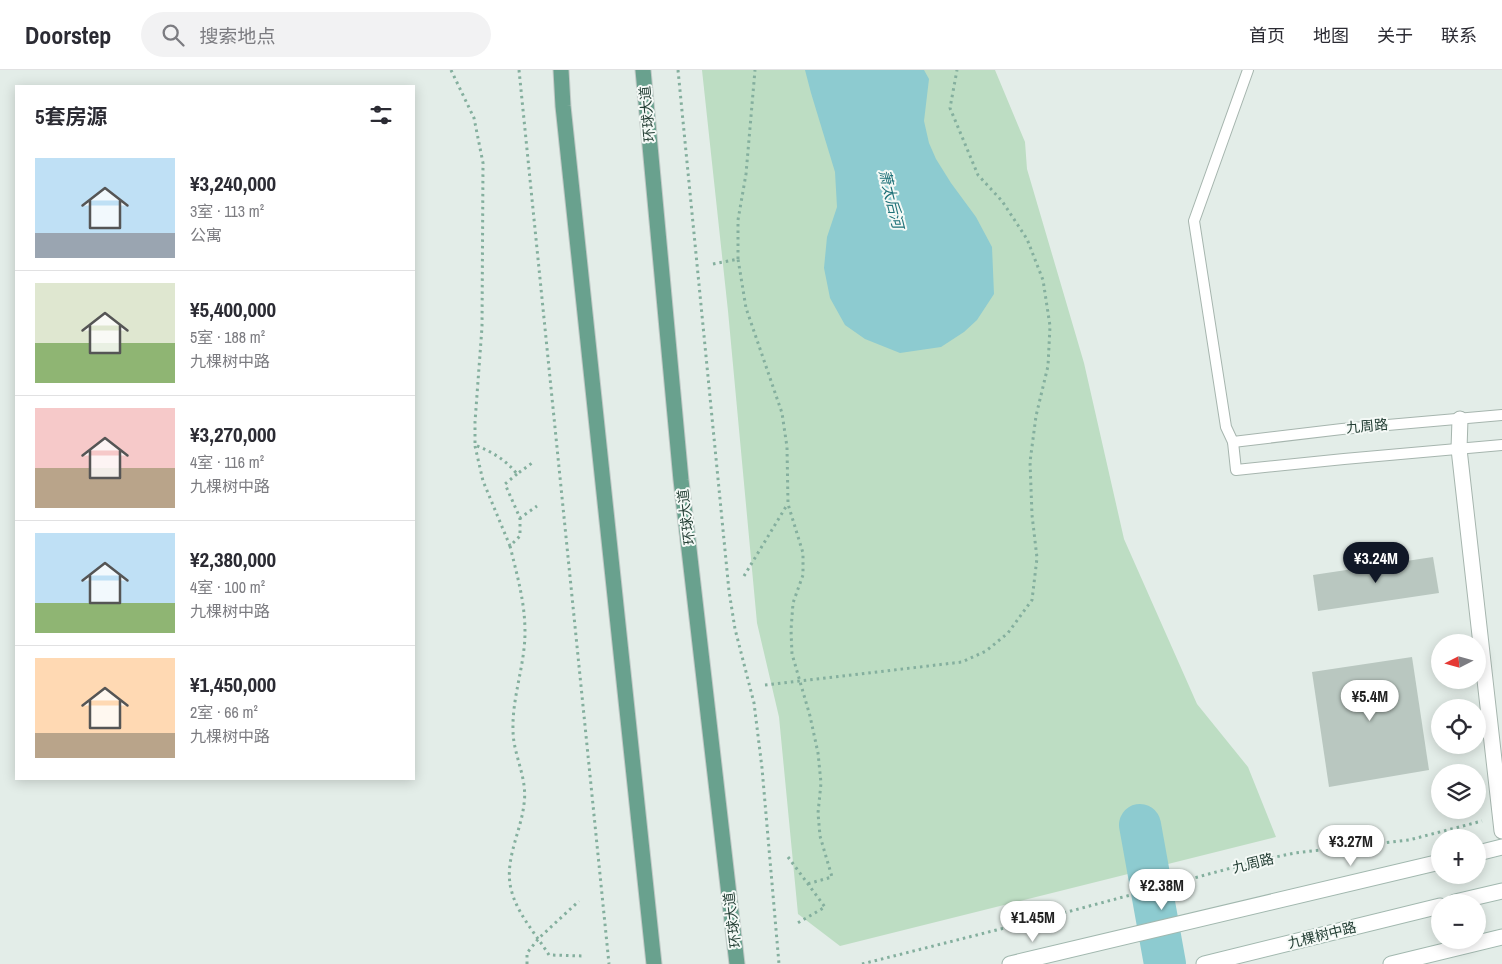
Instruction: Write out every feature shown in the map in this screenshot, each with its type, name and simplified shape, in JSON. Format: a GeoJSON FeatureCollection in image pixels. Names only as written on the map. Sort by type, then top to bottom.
{"type":"FeatureCollection","features":[{"type":"Feature","properties":{"kind":"main road"},"geometry":{"type":"LineString","coordinates":[[561,70],[563,106],[654,964]]}},
{"type":"Feature","properties":{"kind":"main road","name":"环球大道"},"geometry":{"type":"LineString","coordinates":[[643,70],[681,480],[737,964]]}},
{"type":"Feature","properties":{"kind":"main road"},"geometry":{"type":"LineString","coordinates":[[1460,419],[1458,449],[1501,823]]}},
{"type":"Feature","properties":{"kind":"main road"},"geometry":{"type":"LineString","coordinates":[[1486,851],[1502,847]]}},
{"type":"Feature","properties":{"kind":"main road"},"geometry":{"type":"LineString","coordinates":[[1010,964],[1431,864]]}},
{"type":"Feature","properties":{"kind":"main road"},"geometry":{"type":"LineString","coordinates":[[1486,895],[1502,891]]}},
{"type":"Feature","properties":{"kind":"main road","name":"九棵树中路"},"geometry":{"type":"LineString","coordinates":[[1204,964],[1431,908]]}},
{"type":"Feature","properties":{"kind":"main road"},"geometry":{"type":"LineString","coordinates":[[1391,964],[1502,937]]}},
{"type":"Feature","properties":{"kind":"lane"},"geometry":{"type":"LineString","coordinates":[[1248,70],[1194,221],[1226,427],[1233,442],[1236,470],[1502,446]]}},
{"type":"Feature","properties":{"kind":"lane","name":"九周路"},"geometry":{"type":"LineString","coordinates":[[1233,442],[1342,429],[1502,415]]}},
{"type":"Feature","properties":{"kind":"path"},"geometry":{"type":"LineString","coordinates":[[451,70],[474,118],[483,163],[482,327],[475,445],[483,481],[510,546],[522,594],[525,633],[512,732],[525,780],[524,804],[510,866],[511,889],[520,912],[549,955],[585,956]]}},
{"type":"Feature","properties":{"kind":"path"},"geometry":{"type":"LineString","coordinates":[[519,70],[609,964]]}},
{"type":"Feature","properties":{"kind":"path"},"geometry":{"type":"LineString","coordinates":[[678,70],[729,591],[754,703],[762,768],[779,964]]}},
{"type":"Feature","properties":{"kind":"path"},"geometry":{"type":"LineString","coordinates":[[755,70],[746,174],[738,220],[738,259],[746,308],[782,413],[787,447],[788,504],[803,553],[803,575],[793,603],[792,654],[810,716],[818,753],[821,783],[818,813],[820,836],[832,877],[807,884]]}},
{"type":"Feature","properties":{"kind":"path"},"geometry":{"type":"LineString","coordinates":[[765,685],[962,662],[986,651],[1008,633],[1032,600],[1037,558],[1032,514],[1030,462],[1036,416],[1048,366],[1050,326],[1043,280],[1027,238],[1002,201],[978,175],[950,108],[956,70]]}},
{"type":"Feature","properties":{"kind":"path"},"geometry":{"type":"LineString","coordinates":[[713,264],[738,259]]}},
{"type":"Feature","properties":{"kind":"path"},"geometry":{"type":"LineString","coordinates":[[475,445],[508,462],[516,474]]}},
{"type":"Feature","properties":{"kind":"path"},"geometry":{"type":"LineString","coordinates":[[510,546],[520,536],[520,518],[505,484],[532,463]]}},
{"type":"Feature","properties":{"kind":"path"},"geometry":{"type":"LineString","coordinates":[[744,576],[788,504]]}},
{"type":"Feature","properties":{"kind":"path"},"geometry":{"type":"LineString","coordinates":[[520,518],[537,506]]}},
{"type":"Feature","properties":{"kind":"path","name":"九周路"},"geometry":{"type":"LineString","coordinates":[[862,964],[1056,915],[1261,860],[1295,853],[1409,840],[1501,823]]}},
{"type":"Feature","properties":{"kind":"path"},"geometry":{"type":"LineString","coordinates":[[788,857],[825,907],[796,924]]}},
{"type":"Feature","properties":{"kind":"path"},"geometry":{"type":"LineString","coordinates":[[528,964],[527,953],[539,938],[579,901]]}},
{"type":"Feature","properties":{"kind":"green space"},"geometry":{"type":"Polygon","coordinates":[[[702,70],[995,70],[1025,142],[1027,169],[1084,363],[1124,539],[1197,704],[1248,767],[1276,837],[840,946],[798,914],[779,717],[757,623],[728,311],[702,70]]]}},
{"type":"Feature","properties":{"kind":"water"},"geometry":{"type":"Polygon","coordinates":[[[805,70],[924,70],[929,79],[924,121],[929,143],[936,159],[976,217],[992,247],[994,294],[977,320],[964,332],[941,347],[900,353],[865,339],[845,325],[830,298],[824,268],[827,237],[837,207],[835,172],[805,70]]]}},
{"type":"Feature","properties":{"kind":"building"},"geometry":{"type":"Polygon","coordinates":[[[1433,557],[1439,593],[1318,611],[1313,575],[1433,557]]]}},
{"type":"Feature","properties":{"kind":"building"},"geometry":{"type":"Polygon","coordinates":[[[1412,657],[1429,770],[1329,787],[1312,672],[1412,657]]]}},
{"type":"Feature","properties":{"kind":"waterway","name":"萧太后河"},"geometry":{"type":"LineString","coordinates":[[1140,825],[1165,964]]}}]}
